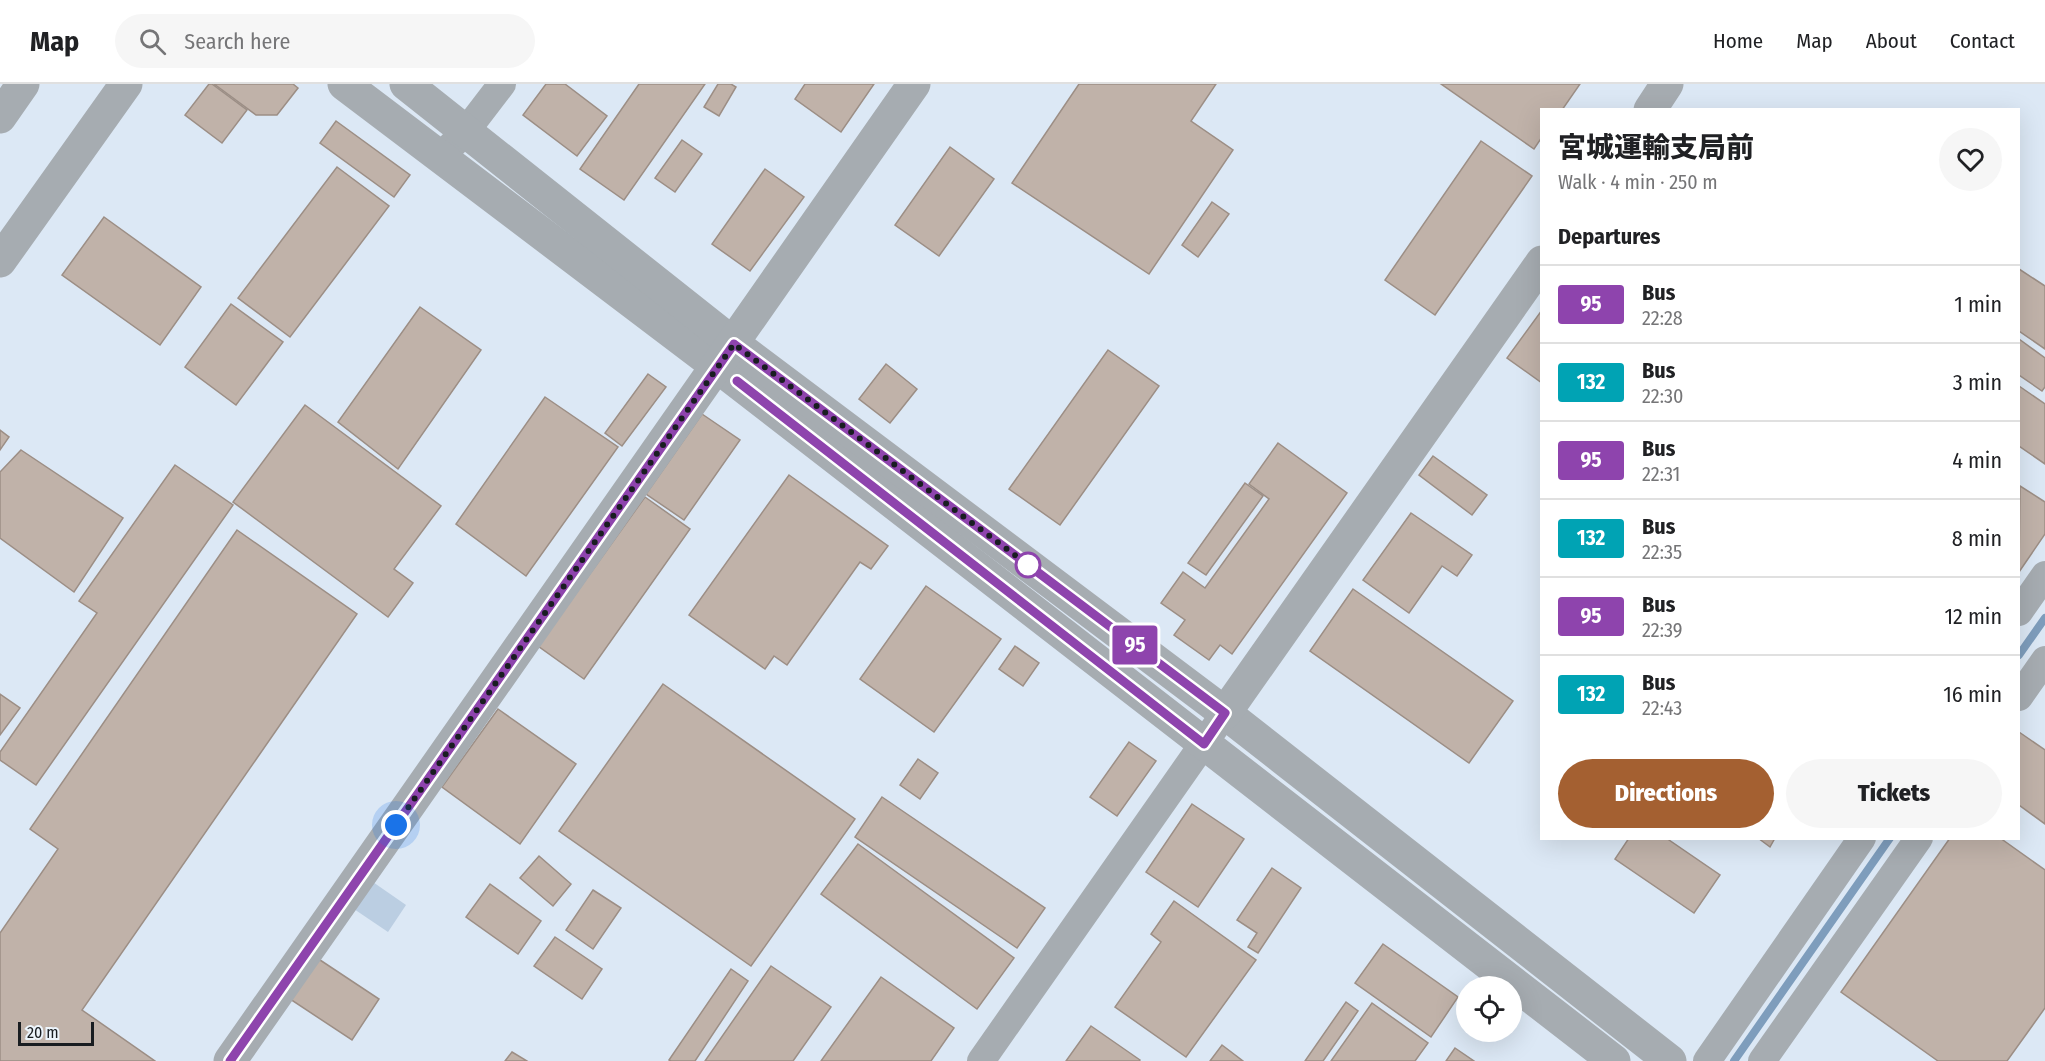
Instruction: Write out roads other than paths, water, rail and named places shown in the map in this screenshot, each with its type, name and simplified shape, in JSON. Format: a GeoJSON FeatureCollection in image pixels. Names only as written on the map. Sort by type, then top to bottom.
{"type":"FeatureCollection","features":[{"type":"Feature","properties":{"kind":"street"},"geometry":{"type":"LineString","coordinates":[[0,117],[23,84]]}},
{"type":"Feature","properties":{"kind":"street"},"geometry":{"type":"LineString","coordinates":[[0,261],[126,84]]}},
{"type":"Feature","properties":{"kind":"street"},"geometry":{"type":"LineString","coordinates":[[344,84],[440,157],[726,355],[1225,713],[1670,1061]]}},
{"type":"Feature","properties":{"kind":"street"},"geometry":{"type":"LineString","coordinates":[[406,84],[466,131],[726,355],[1204,744],[1614,1061]]}},
{"type":"Feature","properties":{"kind":"street"},"geometry":{"type":"LineString","coordinates":[[440,157],[466,131],[502,84]]}},
{"type":"Feature","properties":{"kind":"street"},"geometry":{"type":"LineString","coordinates":[[230,1061],[914,84]]}},
{"type":"Feature","properties":{"kind":"street"},"geometry":{"type":"LineString","coordinates":[[1651,108],[1668,84]]}},
{"type":"Feature","properties":{"kind":"street"},"geometry":{"type":"LineString","coordinates":[[981,1061],[1540,265]]}},
{"type":"Feature","properties":{"kind":"street"},"geometry":{"type":"LineString","coordinates":[[2020,611],[2045,575]]}},
{"type":"Feature","properties":{"kind":"street"},"geometry":{"type":"LineString","coordinates":[[2020,696],[2045,660]]}},
{"type":"Feature","properties":{"kind":"street"},"geometry":{"type":"LineString","coordinates":[[1707,1061],[1861,840]]}},
{"type":"Feature","properties":{"kind":"street"},"geometry":{"type":"LineString","coordinates":[[1762,1061],[1918,840]]}},
{"type":"Feature","properties":{"kind":"waterway"},"geometry":{"type":"LineString","coordinates":[[2020,654],[2045,618]]}},
{"type":"Feature","properties":{"kind":"waterway"},"geometry":{"type":"LineString","coordinates":[[1734,1061],[1889,840]]}}]}
